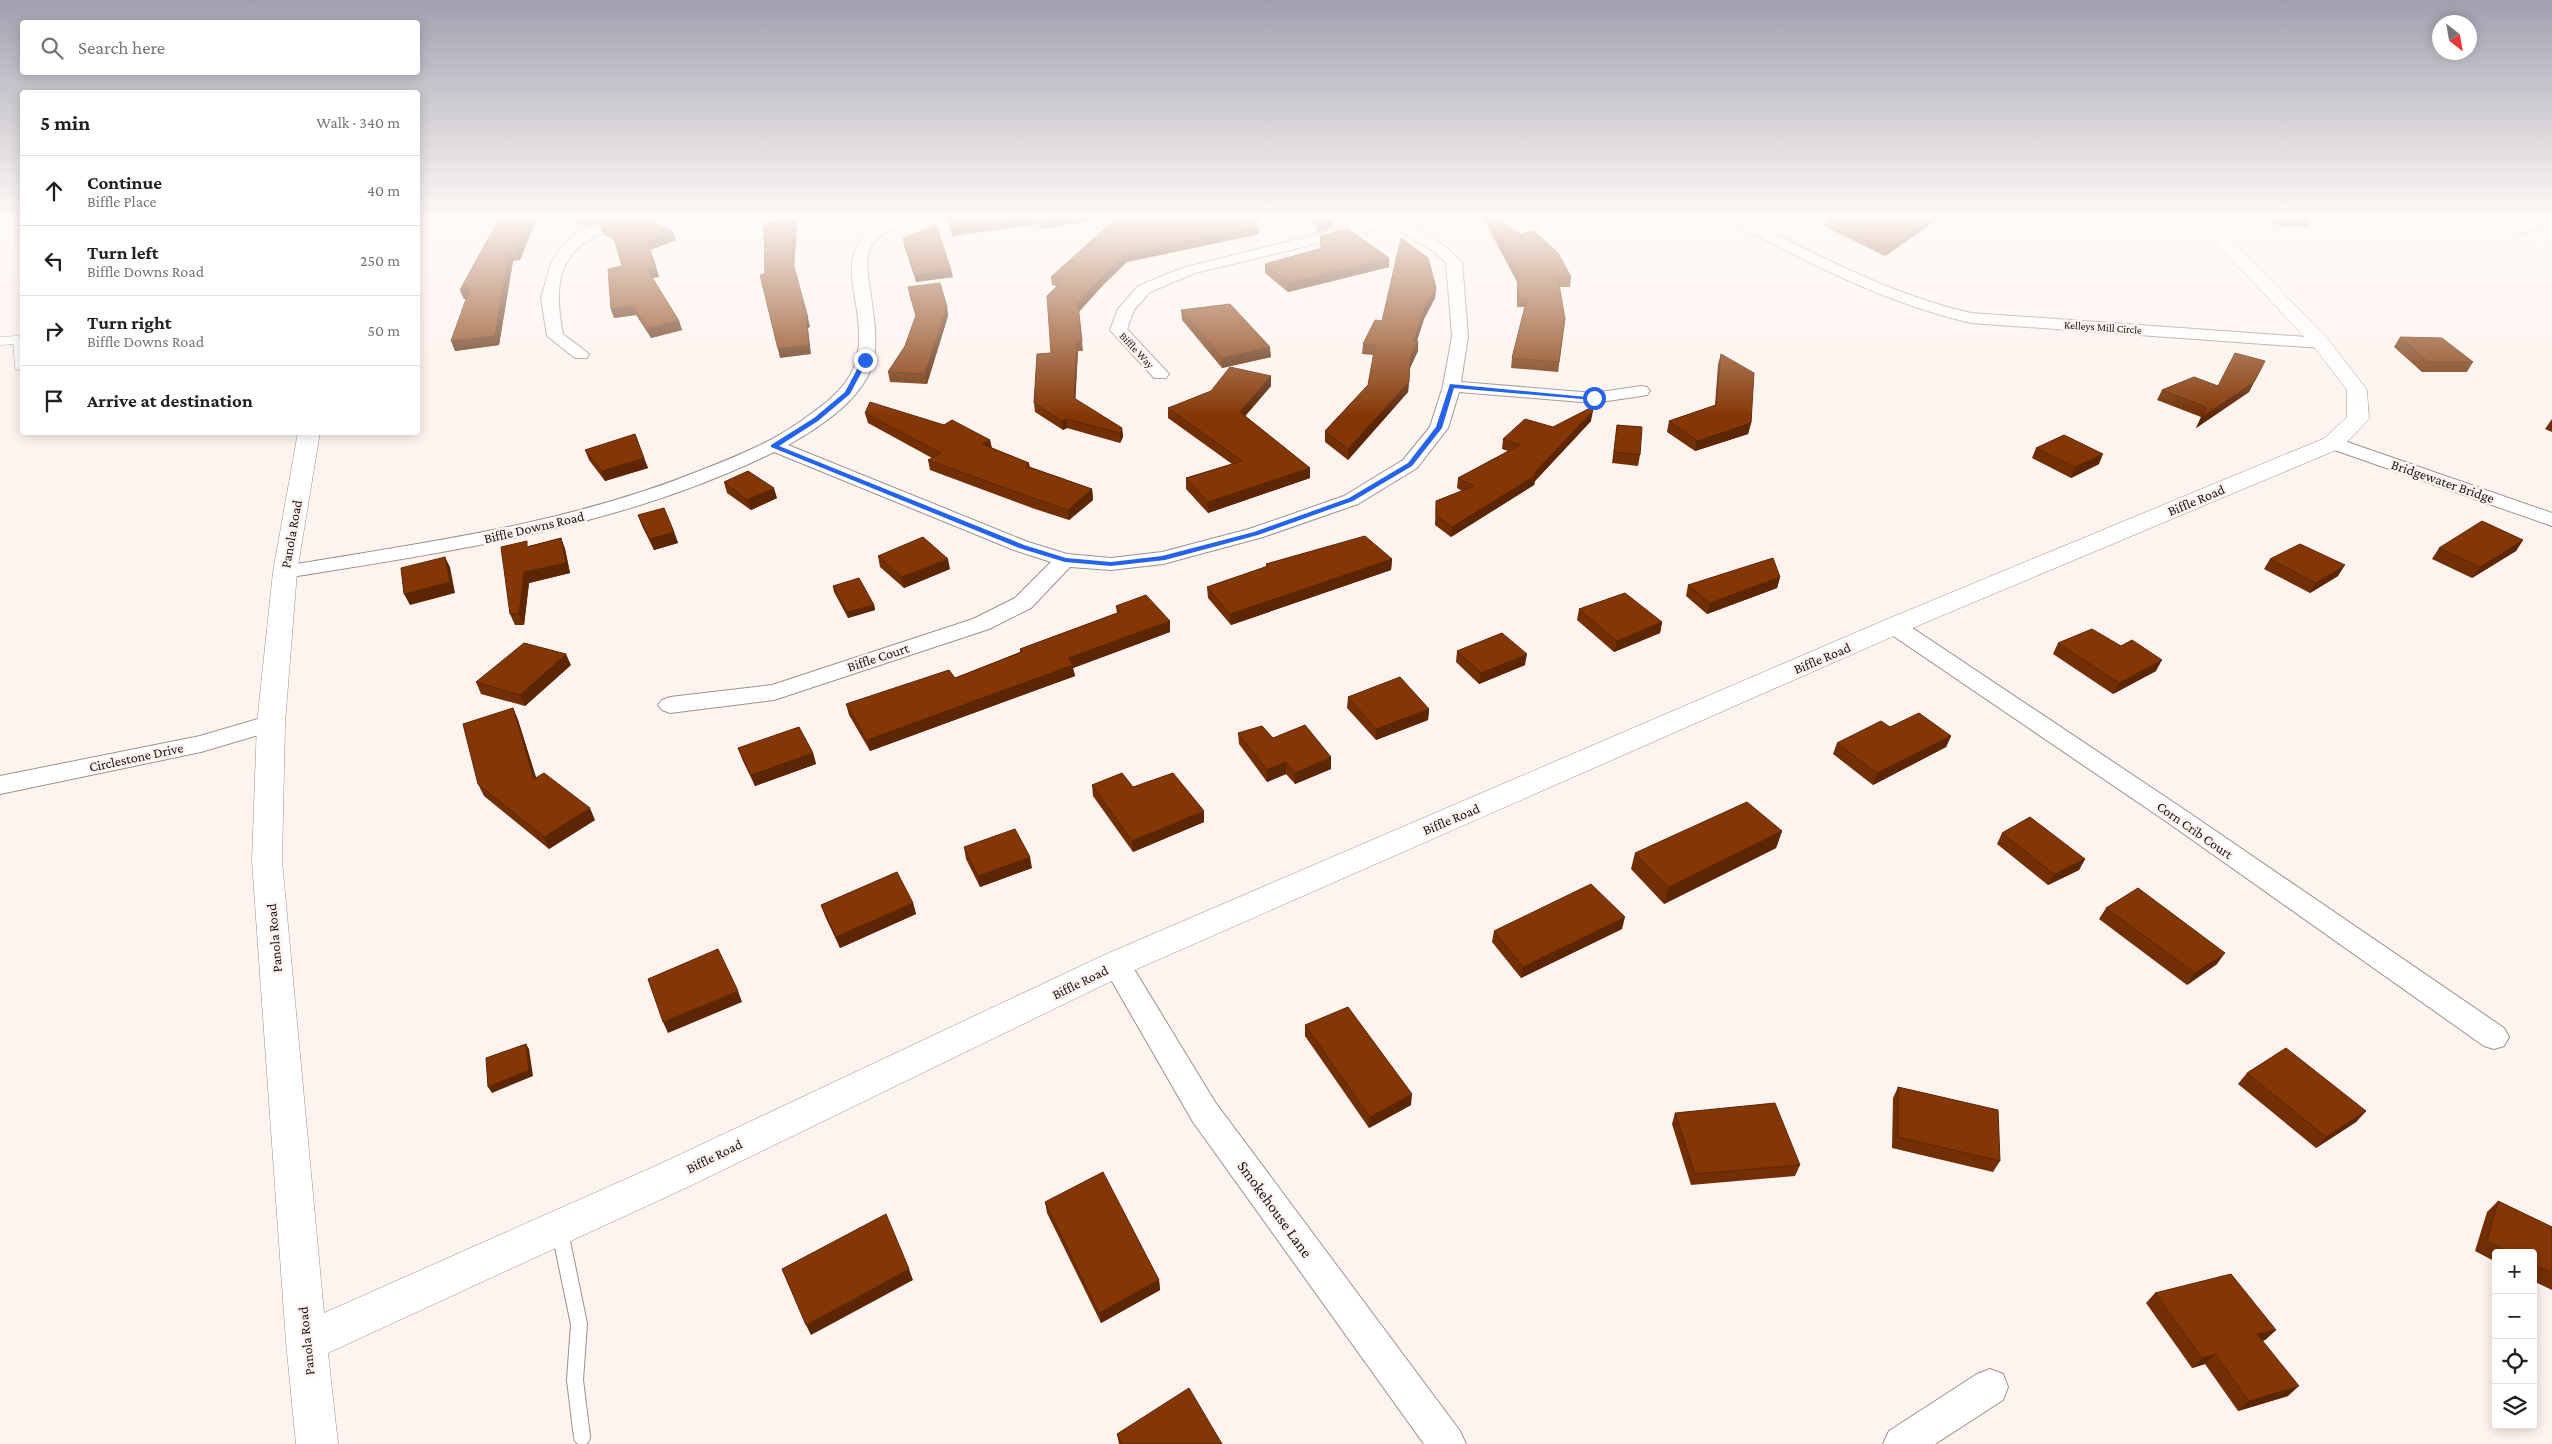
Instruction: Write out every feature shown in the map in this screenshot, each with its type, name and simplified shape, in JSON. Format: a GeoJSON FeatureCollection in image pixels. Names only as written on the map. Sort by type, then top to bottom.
{"type":"FeatureCollection","features":[{"type":"Feature","properties":{"kind":"street"},"geometry":{"type":"LineString","coordinates":[[553,282],[549,300],[555,336],[581,354]]}},
{"type":"Feature","properties":{"kind":"street","name":"Biffle Downs Road"},"geometry":{"type":"LineString","coordinates":[[285,572],[502,536],[564,522],[692,483],[774,446],[816,420],[848,393],[865,360],[861,282]]}},
{"type":"Feature","properties":{"kind":"street","name":"Biffle Way"},"geometry":{"type":"LineString","coordinates":[[1160,282],[1144,289],[1126,309],[1118,330],[1160,374]]}},
{"type":"Feature","properties":{"kind":"street"},"geometry":{"type":"LineString","coordinates":[[774,446],[1021,546],[1065,560],[1111,564],[1163,558],[1256,533],[1351,500],[1410,464],[1439,428],[1452,386],[1460,336],[1456,282]]}},
{"type":"Feature","properties":{"kind":"street","name":"Kelleys Mill Circle"},"geometry":{"type":"LineString","coordinates":[[1863,282],[1882,292],[1938,312],[1971,318],[2321,343]]}},
{"type":"Feature","properties":{"kind":"street","name":"Biffle Road"},"geometry":{"type":"LineString","coordinates":[[306,1342],[675,1175],[1116,964],[1894,626],[2333,443],[2358,419],[2357,390],[2321,343],[2263,282]]}},
{"type":"Feature","properties":{"kind":"street"},"geometry":{"type":"LineString","coordinates":[[1452,386],[1594,398],[1641,392]]}},
{"type":"Feature","properties":{"kind":"street","name":"Panola Road"},"geometry":{"type":"LineString","coordinates":[[308,435],[285,572],[271,723],[268,861],[306,1342],[317,1444]]}},
{"type":"Feature","properties":{"kind":"street","name":"Bridgewater Bridge"},"geometry":{"type":"LineString","coordinates":[[2333,443],[2552,520]]}},
{"type":"Feature","properties":{"kind":"street","name":"Biffle Court"},"geometry":{"type":"LineString","coordinates":[[670,706],[774,692],[981,624],[1023,603],[1065,560]]}},
{"type":"Feature","properties":{"kind":"street","name":"Corn Crib Court"},"geometry":{"type":"LineString","coordinates":[[1894,626],[2176,816],[2494,1037]]}},
{"type":"Feature","properties":{"kind":"street","name":"Circlestone Drive"},"geometry":{"type":"LineString","coordinates":[[0,785],[201,744],[271,723]]}},
{"type":"Feature","properties":{"kind":"street","name":"Smokehouse Lane"},"geometry":{"type":"LineString","coordinates":[[1116,964],[1204,1112],[1447,1444]]}},
{"type":"Feature","properties":{"kind":"street"},"geometry":{"type":"LineString","coordinates":[[1902,1444],[1990,1387]]}},
{"type":"Feature","properties":{"kind":"lane"},"geometry":{"type":"LineString","coordinates":[[0,340],[17,340],[19,366]]}},
{"type":"Feature","properties":{"kind":"lane"},"geometry":{"type":"LineString","coordinates":[[559,1227],[579,1324],[575,1380],[582,1437]]}},
{"type":"Feature","properties":{"kind":"building"},"geometry":{"type":"Polygon","coordinates":[[[464,282],[504,282],[495,336],[451,341],[470,288],[460,290],[464,282]]]}},
{"type":"Feature","properties":{"kind":"building"},"geometry":{"type":"Polygon","coordinates":[[[609,282],[655,282],[679,321],[648,328],[633,306],[611,309],[609,282]]]}},
{"type":"Feature","properties":{"kind":"building"},"geometry":{"type":"Polygon","coordinates":[[[762,282],[798,282],[808,318],[806,318],[809,345],[778,349],[762,282]]]}},
{"type":"Feature","properties":{"kind":"building"},"geometry":{"type":"Polygon","coordinates":[[[1061,282],[1097,282],[1078,304],[1082,342],[1077,342],[1074,398],[1122,428],[1120,433],[1066,419],[1062,421],[1034,403],[1037,354],[1051,353],[1047,296],[1061,282]]]}},
{"type":"Feature","properties":{"kind":"building"},"geometry":{"type":"Polygon","coordinates":[[[1391,282],[1435,282],[1436,288],[1424,309],[1414,341],[1418,341],[1410,358],[1409,382],[1348,449],[1325,431],[1368,385],[1375,346],[1363,344],[1375,320],[1382,321],[1391,282]]]}},
{"type":"Feature","properties":{"kind":"building"},"geometry":{"type":"Polygon","coordinates":[[[1518,282],[1559,282],[1565,319],[1559,362],[1512,358],[1527,298],[1518,298],[1518,282]]]}},
{"type":"Feature","properties":{"kind":"building"},"geometry":{"type":"Polygon","coordinates":[[[940,283],[947,307],[925,374],[888,372],[905,346],[916,315],[908,287],[940,283]]]}},
{"type":"Feature","properties":{"kind":"building"},"geometry":{"type":"Polygon","coordinates":[[[1230,304],[1270,347],[1222,358],[1181,310],[1230,304]]]}},
{"type":"Feature","properties":{"kind":"building"},"geometry":{"type":"Polygon","coordinates":[[[2400,337],[2442,338],[2473,362],[2428,362],[2400,337]]]}},
{"type":"Feature","properties":{"kind":"building"},"geometry":{"type":"Polygon","coordinates":[[[2235,353],[2265,361],[2254,382],[2201,418],[2206,407],[2162,390],[2194,377],[2218,386],[2235,353]]]}},
{"type":"Feature","properties":{"kind":"building"},"geometry":{"type":"Polygon","coordinates":[[[1721,354],[1754,373],[1751,423],[1697,441],[1669,421],[1716,405],[1721,354]]]}},
{"type":"Feature","properties":{"kind":"building"},"geometry":{"type":"Polygon","coordinates":[[[1230,367],[1271,376],[1240,412],[1310,468],[1208,502],[1186,478],[1242,461],[1168,408],[1211,391],[1230,367]]]}},
{"type":"Feature","properties":{"kind":"building"},"geometry":{"type":"Polygon","coordinates":[[[870,402],[944,425],[952,420],[990,440],[982,444],[1029,463],[1026,466],[1092,489],[1068,510],[928,460],[941,453],[865,413],[870,402]]]}},
{"type":"Feature","properties":{"kind":"building"},"geometry":{"type":"Polygon","coordinates":[[[1590,408],[1593,411],[1534,473],[1536,475],[1452,527],[1436,515],[1436,501],[1474,486],[1458,478],[1520,445],[1503,439],[1525,419],[1553,427],[1590,408]]]}},
{"type":"Feature","properties":{"kind":"building"},"geometry":{"type":"Polygon","coordinates":[[[1617,425],[1642,427],[1640,455],[1614,452],[1617,425]]]}},
{"type":"Feature","properties":{"kind":"building"},"geometry":{"type":"Polygon","coordinates":[[[635,434],[644,458],[602,471],[585,450],[635,434]]]}},
{"type":"Feature","properties":{"kind":"building"},"geometry":{"type":"Polygon","coordinates":[[[2064,435],[2103,454],[2075,467],[2036,448],[2064,435]]]}},
{"type":"Feature","properties":{"kind":"building"},"geometry":{"type":"Polygon","coordinates":[[[748,471],[774,488],[747,500],[724,482],[748,471]]]}},
{"type":"Feature","properties":{"kind":"building"},"geometry":{"type":"Polygon","coordinates":[[[664,508],[674,532],[650,539],[638,515],[664,508]]]}},
{"type":"Feature","properties":{"kind":"building"},"geometry":{"type":"Polygon","coordinates":[[[2482,521],[2523,540],[2480,567],[2439,548],[2482,521]]]}},
{"type":"Feature","properties":{"kind":"building"},"geometry":{"type":"Polygon","coordinates":[[[1365,536],[1392,559],[1230,614],[1207,587],[1268,566],[1266,564],[1365,536]]]}},
{"type":"Feature","properties":{"kind":"building"},"geometry":{"type":"Polygon","coordinates":[[[923,537],[948,559],[902,577],[878,556],[923,537]]]}},
{"type":"Feature","properties":{"kind":"building"},"geometry":{"type":"Polygon","coordinates":[[[561,538],[566,563],[524,572],[519,614],[510,614],[501,547],[527,541],[527,547],[561,538]]]}},
{"type":"Feature","properties":{"kind":"building"},"geometry":{"type":"Polygon","coordinates":[[[2300,544],[2345,565],[2316,583],[2270,559],[2300,544]]]}},
{"type":"Feature","properties":{"kind":"building"},"geometry":{"type":"Polygon","coordinates":[[[445,557],[450,582],[404,594],[401,568],[445,557]]]}},
{"type":"Feature","properties":{"kind":"building"},"geometry":{"type":"Polygon","coordinates":[[[1773,558],[1780,577],[1710,603],[1688,585],[1773,558]]]}},
{"type":"Feature","properties":{"kind":"building"},"geometry":{"type":"Polygon","coordinates":[[[859,578],[874,605],[847,612],[833,586],[859,578]]]}},
{"type":"Feature","properties":{"kind":"building"},"geometry":{"type":"Polygon","coordinates":[[[1625,593],[1662,622],[1617,641],[1579,609],[1625,593]]]}},
{"type":"Feature","properties":{"kind":"building"},"geometry":{"type":"Polygon","coordinates":[[[1146,595],[1170,621],[1068,658],[1073,665],[867,740],[846,704],[949,670],[955,678],[1022,652],[1020,649],[1120,612],[1116,606],[1146,595]]]}},
{"type":"Feature","properties":{"kind":"building"},"geometry":{"type":"Polygon","coordinates":[[[2092,629],[2121,646],[2132,640],[2162,660],[2119,683],[2058,643],[2092,629]]]}},
{"type":"Feature","properties":{"kind":"building"},"geometry":{"type":"Polygon","coordinates":[[[1502,633],[1527,654],[1481,673],[1457,651],[1502,633]]]}},
{"type":"Feature","properties":{"kind":"building"},"geometry":{"type":"Polygon","coordinates":[[[524,643],[566,654],[520,695],[476,682],[524,643]]]}},
{"type":"Feature","properties":{"kind":"building"},"geometry":{"type":"Polygon","coordinates":[[[1400,677],[1429,709],[1376,729],[1348,697],[1400,677]]]}},
{"type":"Feature","properties":{"kind":"building"},"geometry":{"type":"Polygon","coordinates":[[[513,708],[534,779],[544,773],[590,808],[544,837],[478,784],[463,724],[513,708]]]}},
{"type":"Feature","properties":{"kind":"building"},"geometry":{"type":"Polygon","coordinates":[[[1919,713],[1951,736],[1877,773],[1837,743],[1881,721],[1890,727],[1919,713]]]}},
{"type":"Feature","properties":{"kind":"building"},"geometry":{"type":"Polygon","coordinates":[[[1305,725],[1331,757],[1295,773],[1286,762],[1267,770],[1238,733],[1262,726],[1273,738],[1305,725]]]}},
{"type":"Feature","properties":{"kind":"building"},"geometry":{"type":"Polygon","coordinates":[[[799,727],[813,753],[751,775],[738,748],[799,727]]]}},
{"type":"Feature","properties":{"kind":"building"},"geometry":{"type":"Polygon","coordinates":[[[1122,773],[1133,787],[1173,773],[1204,811],[1132,841],[1092,785],[1122,773]]]}},
{"type":"Feature","properties":{"kind":"building"},"geometry":{"type":"Polygon","coordinates":[[[1747,802],[1782,831],[1669,887],[1635,853],[1747,802]]]}},
{"type":"Feature","properties":{"kind":"building"},"geometry":{"type":"Polygon","coordinates":[[[2030,817],[2085,859],[2054,874],[2002,833],[2030,817]]]}},
{"type":"Feature","properties":{"kind":"building"},"geometry":{"type":"Polygon","coordinates":[[[1015,829],[1030,857],[978,876],[964,847],[1015,829]]]}},
{"type":"Feature","properties":{"kind":"building"},"geometry":{"type":"Polygon","coordinates":[[[897,872],[913,903],[836,937],[821,905],[897,872]]]}},
{"type":"Feature","properties":{"kind":"building"},"geometry":{"type":"Polygon","coordinates":[[[1591,884],[1625,917],[1523,967],[1494,931],[1591,884]]]}},
{"type":"Feature","properties":{"kind":"building"},"geometry":{"type":"Polygon","coordinates":[[[2138,888],[2225,953],[2195,973],[2106,908],[2138,888]]]}},
{"type":"Feature","properties":{"kind":"building"},"geometry":{"type":"Polygon","coordinates":[[[718,949],[738,991],[663,1022],[648,979],[718,949]]]}},
{"type":"Feature","properties":{"kind":"building"},"geometry":{"type":"Polygon","coordinates":[[[1348,1007],[1412,1094],[1370,1117],[1305,1025],[1348,1007]]]}},
{"type":"Feature","properties":{"kind":"building"},"geometry":{"type":"Polygon","coordinates":[[[526,1044],[529,1070],[488,1087],[486,1058],[526,1044]]]}},
{"type":"Feature","properties":{"kind":"building"},"geometry":{"type":"Polygon","coordinates":[[[2286,1048],[2366,1111],[2326,1137],[2247,1073],[2286,1048]]]}},
{"type":"Feature","properties":{"kind":"building"},"geometry":{"type":"Polygon","coordinates":[[[1898,1087],[1998,1110],[2000,1161],[1898,1137],[1898,1087]]]}},
{"type":"Feature","properties":{"kind":"building"},"geometry":{"type":"Polygon","coordinates":[[[1775,1103],[1800,1165],[1695,1174],[1675,1113],[1775,1103]]]}},
{"type":"Feature","properties":{"kind":"building"},"geometry":{"type":"Polygon","coordinates":[[[1103,1172],[1159,1280],[1099,1313],[1045,1202],[1103,1172]]]}},
{"type":"Feature","properties":{"kind":"building"},"geometry":{"type":"Polygon","coordinates":[[[2498,1201],[2552,1227],[2552,1273],[2537,1266],[2537,1249],[2503,1249],[2487,1241],[2498,1201]]]}},
{"type":"Feature","properties":{"kind":"building"},"geometry":{"type":"Polygon","coordinates":[[[886,1214],[909,1269],[806,1325],[782,1269],[886,1214]]]}},
{"type":"Feature","properties":{"kind":"building"},"geometry":{"type":"Polygon","coordinates":[[[2231,1274],[2276,1330],[2257,1334],[2299,1386],[2249,1401],[2215,1354],[2202,1358],[2155,1293],[2231,1274]]]}},
{"type":"Feature","properties":{"kind":"building"},"geometry":{"type":"Polygon","coordinates":[[[1189,1388],[1222,1444],[1122,1444],[1117,1434],[1189,1388]]]}},
{"type":"Feature","properties":{"kind":"route"},"geometry":{"type":"LineString","coordinates":[[865,360],[848,393],[816,420],[774,446],[1021,546],[1065,560],[1111,564],[1163,558],[1256,533],[1351,500],[1410,464],[1439,428],[1452,386],[1594,398]]}}]}
